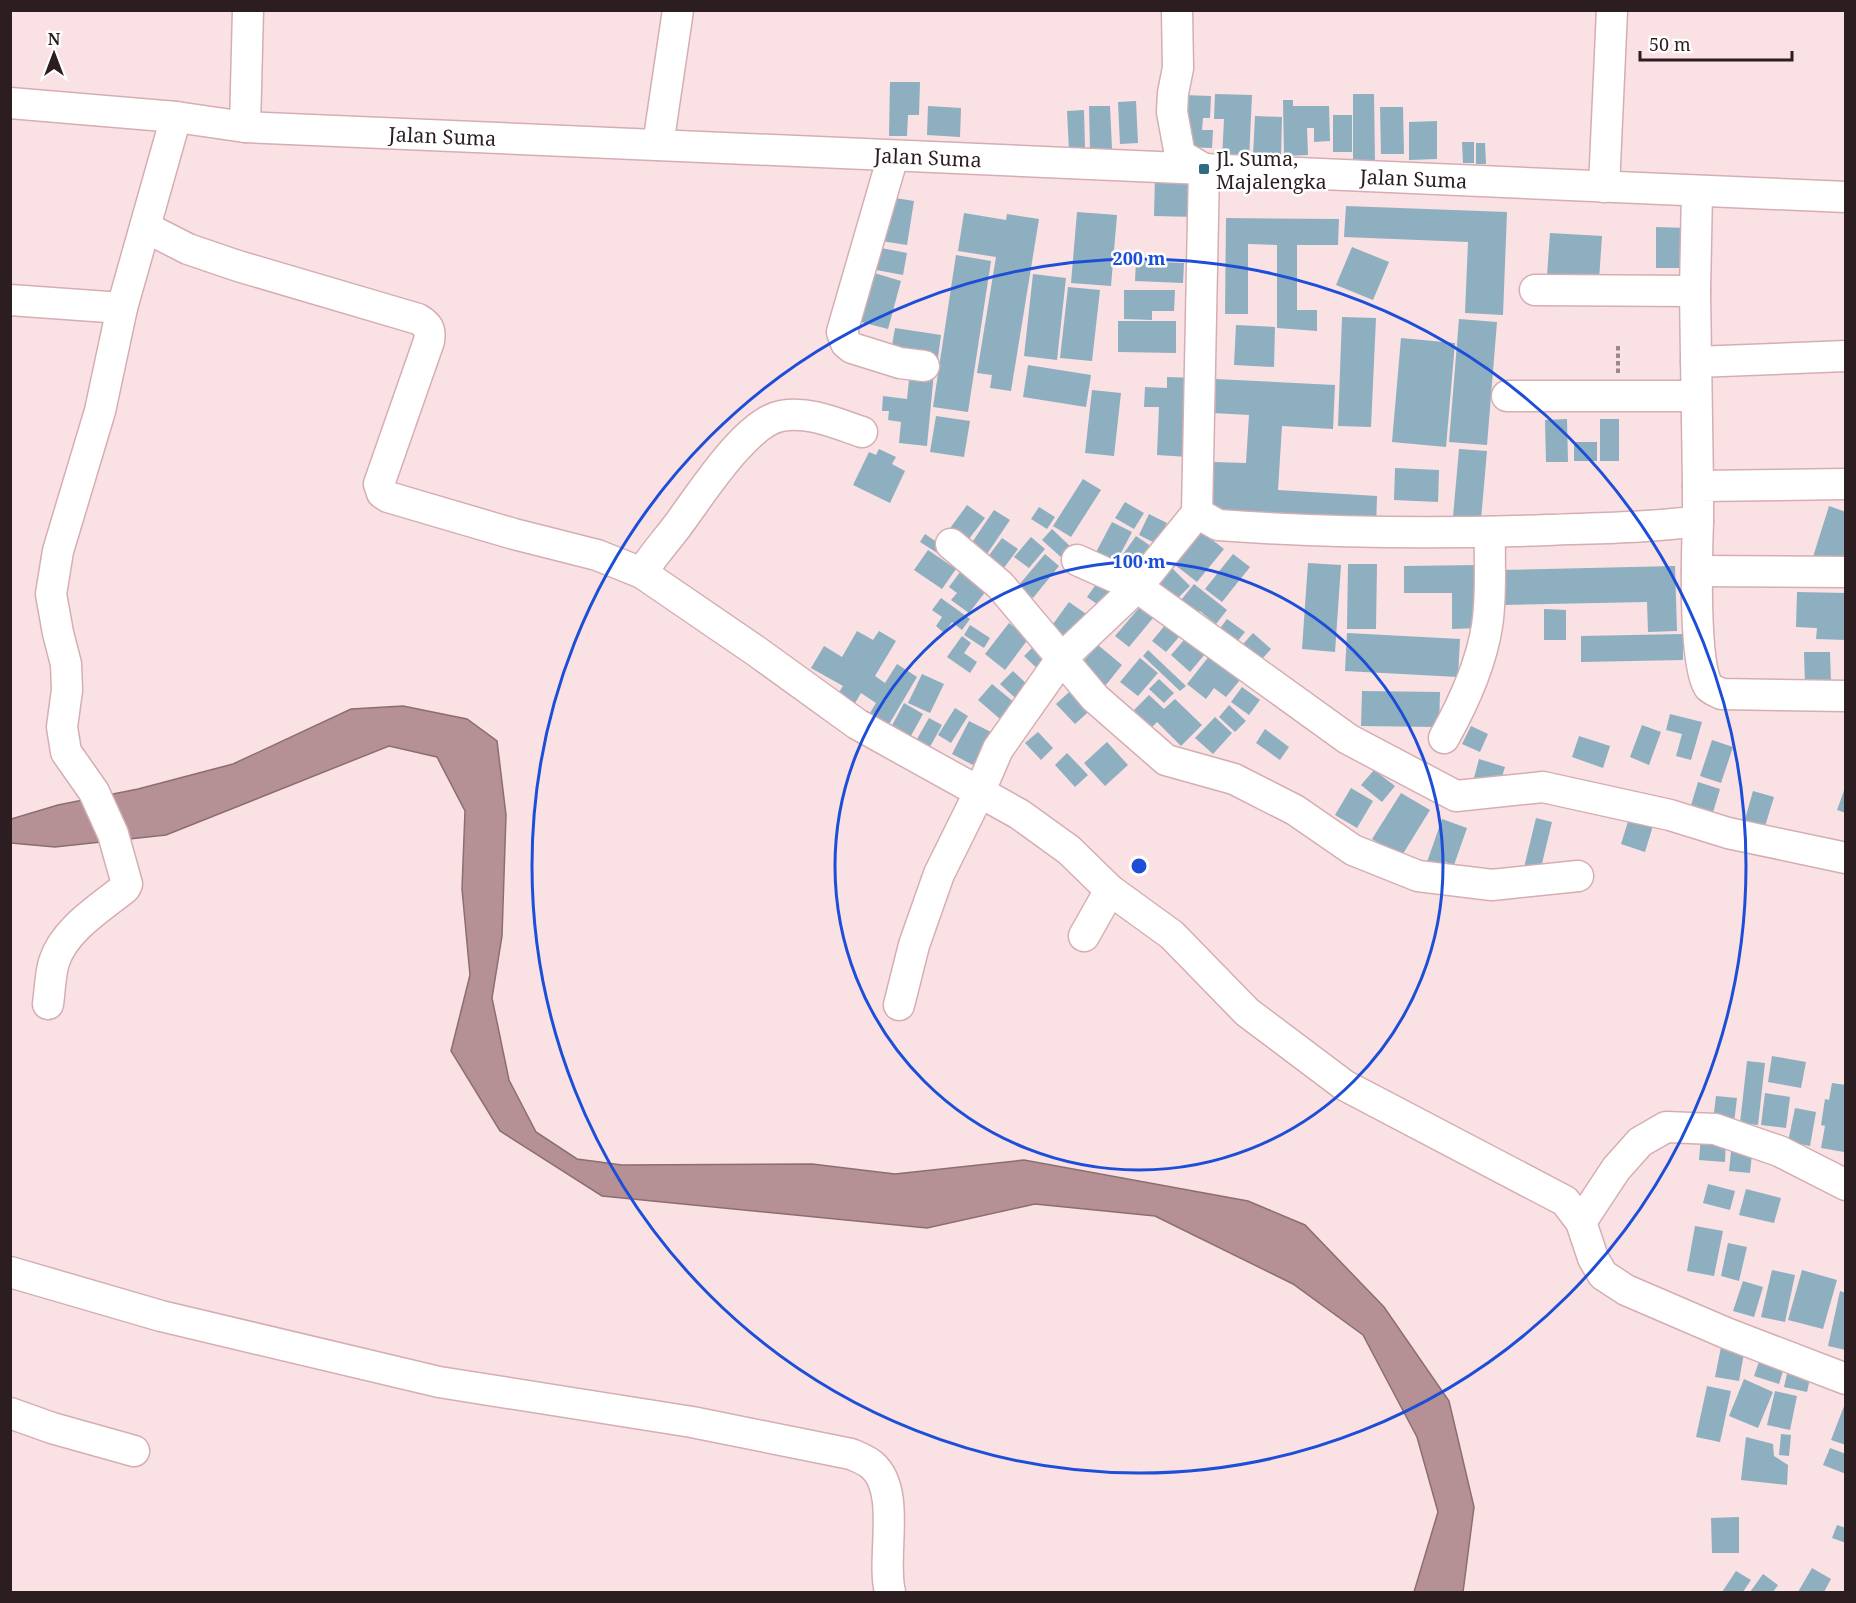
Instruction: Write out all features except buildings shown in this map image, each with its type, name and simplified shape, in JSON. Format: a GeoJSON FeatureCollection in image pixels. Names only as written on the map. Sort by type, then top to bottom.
{"type":"FeatureCollection","features":[{"type":"Feature","properties":{"kind":"street"},"geometry":{"type":"LineString","coordinates":[[245,127],[248,10]]}},
{"type":"Feature","properties":{"kind":"street"},"geometry":{"type":"LineString","coordinates":[[658,145],[678,10]]}},
{"type":"Feature","properties":{"kind":"street"},"geometry":{"type":"LineString","coordinates":[[899,1005],[914,945],[939,874],[1006,739],[1062,658],[1137,587],[1197,513],[1204,169],[1180,155],[1176,137],[1172,112],[1178,68],[1177,10]]}},
{"type":"Feature","properties":{"kind":"street"},"geometry":{"type":"LineString","coordinates":[[1604,187],[1612,10]]}},
{"type":"Feature","properties":{"kind":"street","name":"Jalan Suma"},"geometry":{"type":"LineString","coordinates":[[10,103],[176,117],[245,127],[1845,197]]}},
{"type":"Feature","properties":{"kind":"street"},"geometry":{"type":"LineString","coordinates":[[48,1004],[54,961],[62,946],[79,923],[127,884],[113,834],[94,792],[66,752],[62,727],[67,690],[66,664],[51,594],[58,551],[100,411],[122,308],[176,117]]}},
{"type":"Feature","properties":{"kind":"street"},"geometry":{"type":"LineString","coordinates":[[893,156],[842,332],[846,343],[852,348],[900,363],[924,366]]}},
{"type":"Feature","properties":{"kind":"street"},"geometry":{"type":"LineString","coordinates":[[1697,191],[1695,291],[1698,521],[1696,591],[1702,674],[1709,687],[1721,694],[1845,696]]}},
{"type":"Feature","properties":{"kind":"street"},"geometry":{"type":"LineString","coordinates":[[145,226],[188,249],[418,319],[427,324],[430,330],[429,341],[379,484],[382,493],[388,497],[502,531],[597,555],[642,573],[857,724],[979,794],[1019,814],[1069,850],[1110,891],[1172,936],[1247,1012],[1344,1085],[1565,1201],[1581,1222],[1593,1258],[1603,1275],[1626,1290],[1726,1333],[1845,1379]]}},
{"type":"Feature","properties":{"kind":"street"},"geometry":{"type":"LineString","coordinates":[[1535,290],[1695,291]]}},
{"type":"Feature","properties":{"kind":"street"},"geometry":{"type":"LineString","coordinates":[[10,300],[122,308]]}},
{"type":"Feature","properties":{"kind":"street"},"geometry":{"type":"LineString","coordinates":[[1696,362],[1845,356]]}},
{"type":"Feature","properties":{"kind":"street"},"geometry":{"type":"LineString","coordinates":[[1507,396],[1696,396]]}},
{"type":"Feature","properties":{"kind":"street"},"geometry":{"type":"LineString","coordinates":[[642,573],[710,480],[755,429],[770,419],[801,415],[821,417],[862,432]]}},
{"type":"Feature","properties":{"kind":"street"},"geometry":{"type":"LineString","coordinates":[[1698,486],[1845,484]]}},
{"type":"Feature","properties":{"kind":"street"},"geometry":{"type":"LineString","coordinates":[[1197,513],[1218,525],[1378,533],[1663,526],[1698,521]]}},
{"type":"Feature","properties":{"kind":"street"},"geometry":{"type":"LineString","coordinates":[[1444,738],[1460,709],[1483,646],[1489,603],[1490,532]]}},
{"type":"Feature","properties":{"kind":"street"},"geometry":{"type":"LineString","coordinates":[[951,544],[1000,585],[1095,698],[1166,760],[1234,779],[1295,810],[1353,850],[1418,876],[1492,885],[1578,876]]}},
{"type":"Feature","properties":{"kind":"street"},"geometry":{"type":"LineString","coordinates":[[1077,560],[1137,587],[1348,739],[1456,796],[1543,787],[1670,815],[1728,833],[1845,858]]}},
{"type":"Feature","properties":{"kind":"street"},"geometry":{"type":"LineString","coordinates":[[1697,572],[1845,572]]}},
{"type":"Feature","properties":{"kind":"street"},"geometry":{"type":"LineString","coordinates":[[1084,936],[1110,891]]}},
{"type":"Feature","properties":{"kind":"street"},"geometry":{"type":"LineString","coordinates":[[1581,1222],[1616,1169],[1640,1142],[1666,1127],[1715,1129],[1779,1151],[1845,1185]]}},
{"type":"Feature","properties":{"kind":"street"},"geometry":{"type":"LineString","coordinates":[[10,1272],[161,1316],[439,1382],[692,1422],[851,1454],[872,1465],[885,1482],[888,1515],[886,1579],[890,1593]]}},
{"type":"Feature","properties":{"kind":"street"},"geometry":{"type":"LineString","coordinates":[[10,1413],[52,1428],[134,1451]]}},
{"type":"Feature","properties":{"kind":"shaded area"},"geometry":{"type":"Polygon","coordinates":[[[403,706],[467,719],[497,741],[506,815],[502,936],[492,998],[509,1080],[536,1132],[577,1159],[622,1165],[812,1164],[895,1174],[1024,1160],[1248,1201],[1305,1225],[1384,1307],[1449,1401],[1474,1507],[1463,1592],[1414,1592],[1438,1512],[1417,1437],[1363,1335],[1293,1284],[1155,1216],[1035,1204],[927,1228],[602,1196],[500,1131],[451,1051],[470,975],[462,889],[465,811],[437,757],[389,746],[166,835],[55,847],[11,843],[11,819],[58,805],[138,789],[233,764],[351,709],[403,706]]]}},
{"type":"Feature","properties":{"kind":"place","name":"Jl. Suma, Majalengka"},"geometry":{"type":"Point","coordinates":[1204,169]}}]}
